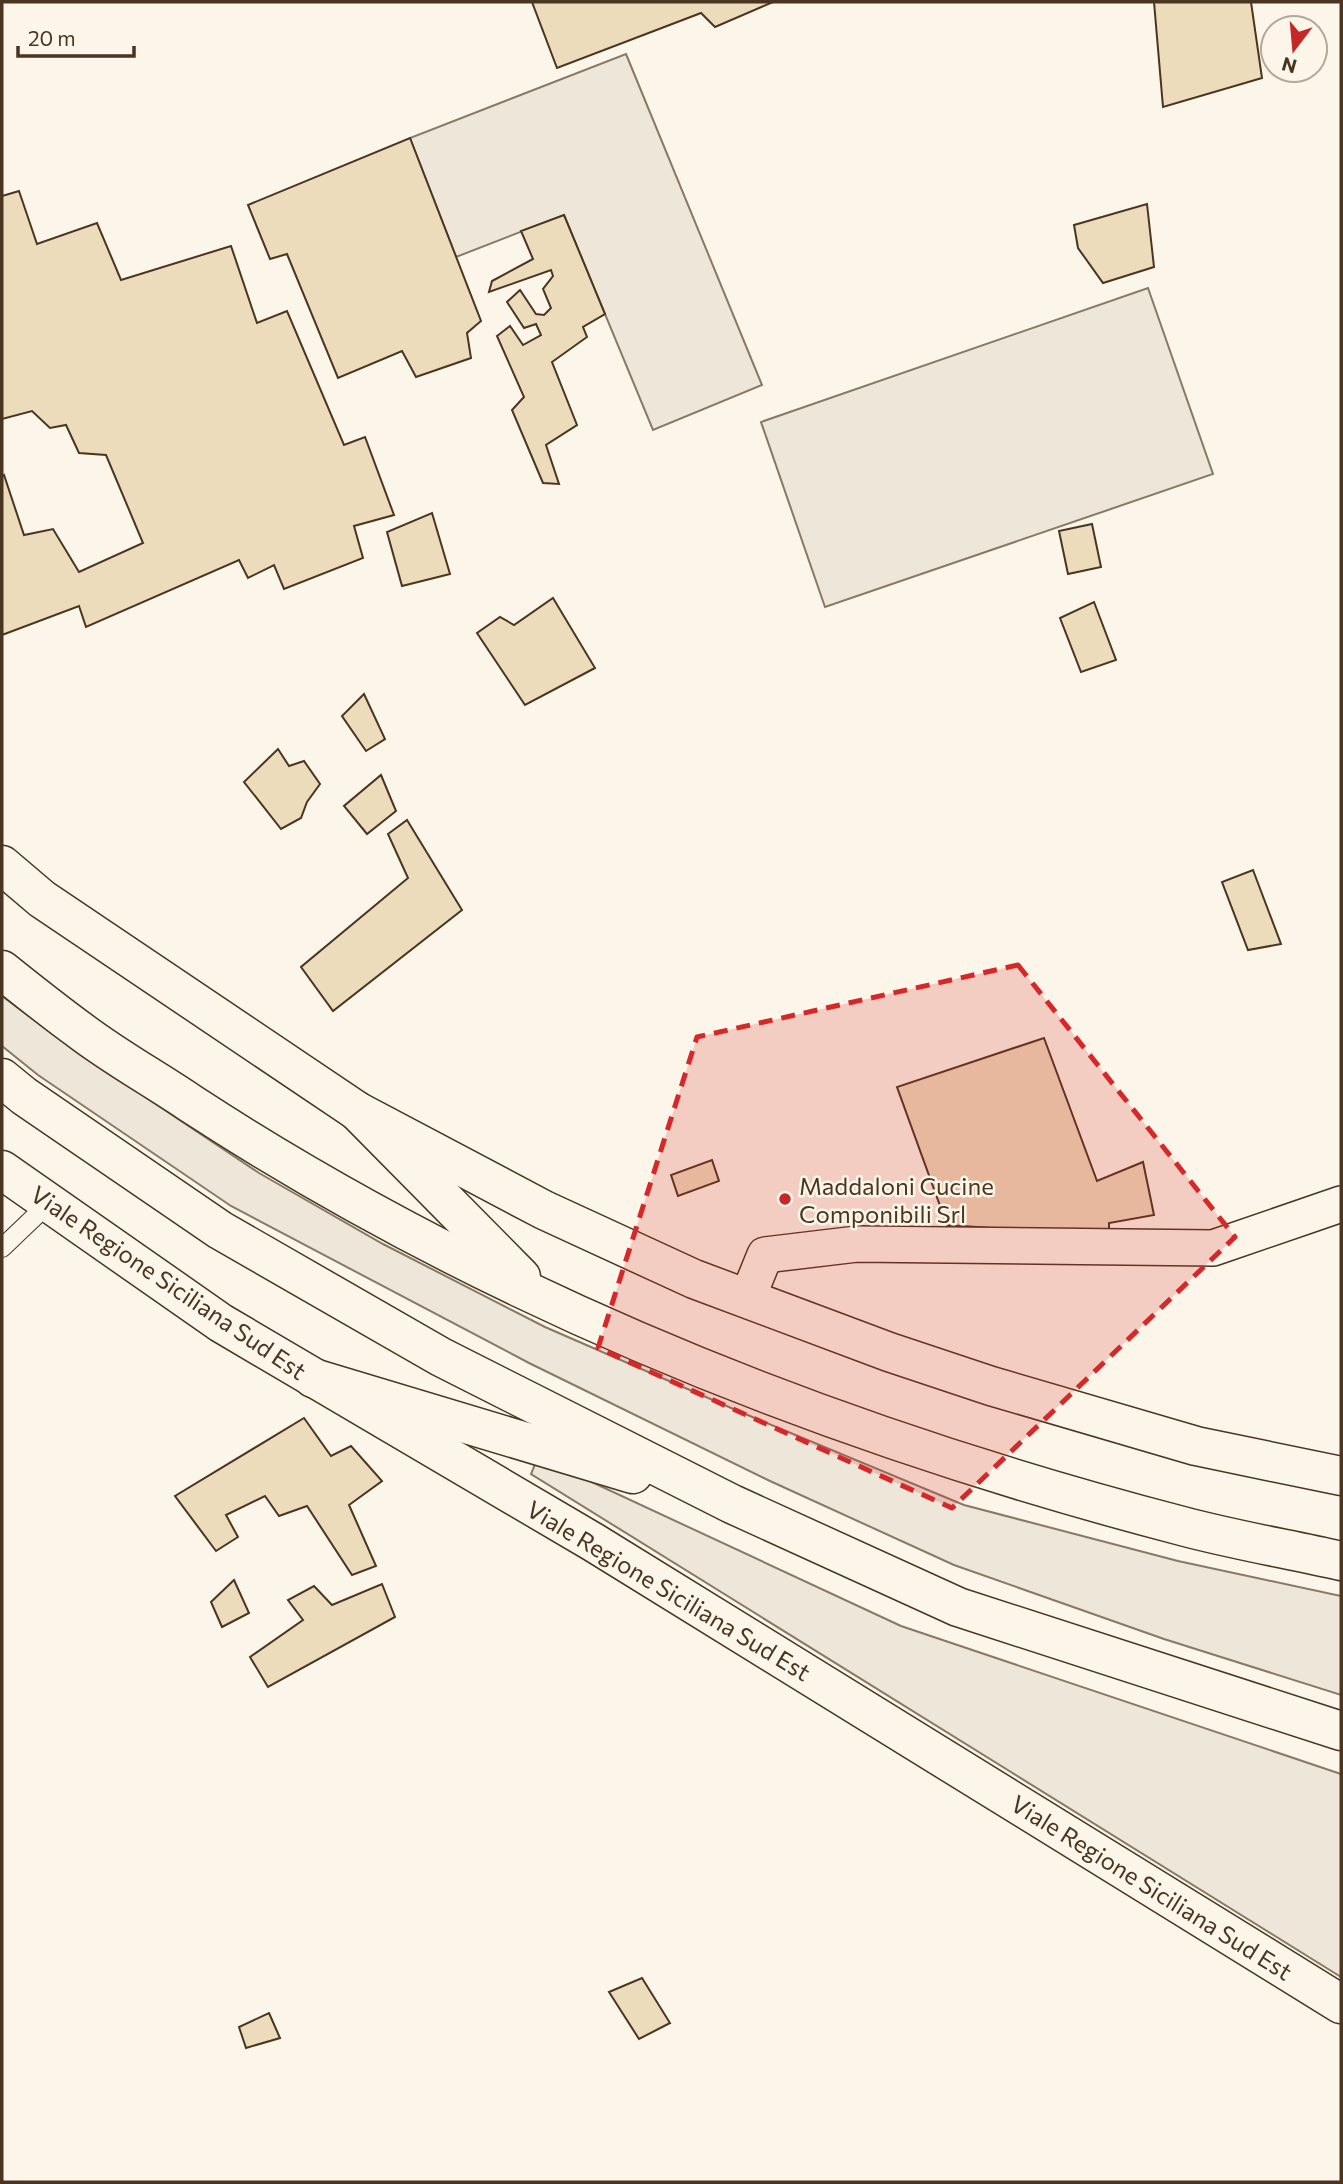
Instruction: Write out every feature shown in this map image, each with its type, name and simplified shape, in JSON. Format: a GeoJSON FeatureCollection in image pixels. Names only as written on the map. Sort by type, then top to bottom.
{"type":"FeatureCollection","features":[{"type":"Feature","properties":{"kind":"main road"},"geometry":{"type":"LineString","coordinates":[[2,865],[42,899],[357,1111],[544,1210],[694,1279],[889,1352],[991,1386],[1196,1446],[1341,1476]]}},
{"type":"Feature","properties":{"kind":"main road"},"geometry":{"type":"LineString","coordinates":[[2,970],[81,1031],[267,1153],[395,1225],[545,1301],[747,1388],[976,1468],[1184,1527],[1341,1561]]}},
{"type":"Feature","properties":{"kind":"main road"},"geometry":{"type":"LineString","coordinates":[[2,1079],[220,1230],[441,1357],[732,1504],[958,1607],[1341,1731]]}},
{"type":"Feature","properties":{"kind":"main road"},"geometry":{"type":"LineString","coordinates":[[357,1111],[545,1301]]}},
{"type":"Feature","properties":{"kind":"main road","name":"Viale Regione Siciliana Sud Est"},"geometry":{"type":"LineString","coordinates":[[2,1170],[221,1323],[593,1542],[1341,2004]]}},
{"type":"Feature","properties":{"kind":"main road"},"geometry":{"type":"LineString","coordinates":[[313,1378],[732,1504]]}},
{"type":"Feature","properties":{"kind":"street"},"geometry":{"type":"LineString","coordinates":[[747,1299],[765,1255],[857,1244],[1213,1248],[1341,1204]]}},
{"type":"Feature","properties":{"kind":"lane"},"geometry":{"type":"LineString","coordinates":[[2,1248],[48,1204]]}},
{"type":"Feature","properties":{"kind":"highlighted area"},"geometry":{"type":"Polygon","coordinates":[[[1018,965],[1235,1237],[952,1508],[598,1348],[697,1037],[1018,965]]]}},
{"type":"Feature","properties":{"kind":"shaded area"},"geometry":{"type":"Polygon","coordinates":[[[626,54],[762,385],[653,430],[564,215],[456,257],[410,138],[626,54]]]}},
{"type":"Feature","properties":{"kind":"shaded area"},"geometry":{"type":"Polygon","coordinates":[[[1148,288],[1213,474],[825,607],[761,422],[1148,288]]]}},
{"type":"Feature","properties":{"kind":"shaded area"},"geometry":{"type":"Polygon","coordinates":[[[2,996],[66,1044],[259,1173],[383,1244],[545,1327],[964,1505],[1178,1561],[1341,1596],[1341,1695],[1164,1639],[954,1565],[770,1481],[529,1363],[231,1206],[38,1075],[2,1046],[2,996]]]}},
{"type":"Feature","properties":{"kind":"shaded area"},"geometry":{"type":"Polygon","coordinates":[[[538,1457],[901,1626],[1341,1774],[1341,1977],[531,1474],[538,1457]]]}},
{"type":"Feature","properties":{"kind":"building"},"geometry":{"type":"Polygon","coordinates":[[[532,2],[773,2],[715,27],[701,13],[557,68],[532,2]]]}},
{"type":"Feature","properties":{"kind":"building"},"geometry":{"type":"Polygon","coordinates":[[[1154,2],[1251,2],[1259,57],[1259,79],[1163,107],[1154,2]]]}},
{"type":"Feature","properties":{"kind":"building"},"geometry":{"type":"Polygon","coordinates":[[[410,138],[481,321],[467,333],[471,358],[416,377],[402,351],[338,378],[287,254],[270,259],[248,205],[410,138]]]}},
{"type":"Feature","properties":{"kind":"building"},"geometry":{"type":"Polygon","coordinates":[[[19,191],[37,244],[97,223],[121,280],[231,246],[257,323],[287,311],[344,445],[365,437],[394,515],[354,526],[363,558],[284,589],[274,565],[248,578],[239,560],[86,627],[79,606],[2,635],[2,476],[4,475],[24,535],[53,529],[79,572],[143,543],[106,455],[79,453],[66,425],[50,428],[32,411],[2,419],[2,196],[19,191]]]}},
{"type":"Feature","properties":{"kind":"building"},"geometry":{"type":"Polygon","coordinates":[[[1147,204],[1154,267],[1103,283],[1078,248],[1074,225],[1147,204]]]}},
{"type":"Feature","properties":{"kind":"building"},"geometry":{"type":"Polygon","coordinates":[[[564,215],[605,314],[583,327],[587,337],[552,362],[577,425],[546,445],[559,484],[543,483],[512,410],[524,397],[497,336],[510,326],[523,345],[541,335],[536,324],[524,328],[507,302],[520,290],[536,314],[544,315],[551,308],[543,289],[553,276],[551,270],[489,292],[492,281],[533,259],[521,231],[564,215]]]}},
{"type":"Feature","properties":{"kind":"building"},"geometry":{"type":"Polygon","coordinates":[[[432,513],[450,574],[402,586],[387,532],[432,513]]]}},
{"type":"Feature","properties":{"kind":"building"},"geometry":{"type":"Polygon","coordinates":[[[1092,524],[1101,567],[1068,574],[1059,531],[1092,524]]]}},
{"type":"Feature","properties":{"kind":"building"},"geometry":{"type":"Polygon","coordinates":[[[553,598],[595,668],[525,705],[477,633],[500,617],[514,625],[553,598]]]}},
{"type":"Feature","properties":{"kind":"building"},"geometry":{"type":"Polygon","coordinates":[[[1094,602],[1116,660],[1081,672],[1060,618],[1094,602]]]}},
{"type":"Feature","properties":{"kind":"building"},"geometry":{"type":"Polygon","coordinates":[[[364,694],[385,739],[366,751],[342,716],[364,694]]]}},
{"type":"Feature","properties":{"kind":"building"},"geometry":{"type":"Polygon","coordinates":[[[278,749],[289,766],[304,761],[320,784],[307,802],[301,818],[281,829],[244,782],[278,749]]]}},
{"type":"Feature","properties":{"kind":"building"},"geometry":{"type":"Polygon","coordinates":[[[381,775],[396,811],[367,834],[344,806],[381,775]]]}},
{"type":"Feature","properties":{"kind":"building"},"geometry":{"type":"Polygon","coordinates":[[[407,820],[462,910],[333,1011],[301,967],[408,878],[388,834],[407,820]]]}},
{"type":"Feature","properties":{"kind":"building"},"geometry":{"type":"Polygon","coordinates":[[[1253,870],[1281,944],[1248,950],[1222,882],[1253,870]]]}},
{"type":"Feature","properties":{"kind":"building"},"geometry":{"type":"Polygon","coordinates":[[[1044,1038],[1097,1181],[1143,1162],[1154,1215],[1109,1223],[1109,1236],[947,1225],[897,1087],[1044,1038]]]}},
{"type":"Feature","properties":{"kind":"building"},"geometry":{"type":"Polygon","coordinates":[[[712,1160],[719,1181],[678,1196],[671,1175],[712,1160]]]}},
{"type":"Feature","properties":{"kind":"building"},"geometry":{"type":"Polygon","coordinates":[[[304,1418],[331,1456],[351,1446],[382,1481],[349,1505],[376,1566],[352,1575],[307,1506],[279,1516],[265,1496],[226,1515],[238,1537],[216,1551],[175,1496],[304,1418]]]}},
{"type":"Feature","properties":{"kind":"building"},"geometry":{"type":"Polygon","coordinates":[[[234,1580],[249,1613],[222,1627],[211,1602],[234,1580]]]}},
{"type":"Feature","properties":{"kind":"building"},"geometry":{"type":"Polygon","coordinates":[[[382,1584],[395,1617],[268,1687],[250,1657],[303,1620],[288,1600],[314,1586],[332,1605],[382,1584]]]}},
{"type":"Feature","properties":{"kind":"building"},"geometry":{"type":"Polygon","coordinates":[[[642,1978],[670,2023],[639,2039],[609,1992],[642,1978]]]}},
{"type":"Feature","properties":{"kind":"building"},"geometry":{"type":"Polygon","coordinates":[[[269,2013],[280,2038],[246,2048],[239,2027],[269,2013]]]}},
{"type":"Feature","properties":{"kind":"place","name":"Maddaloni Cucine Componibili Srl"},"geometry":{"type":"Point","coordinates":[785,1199]}}]}
